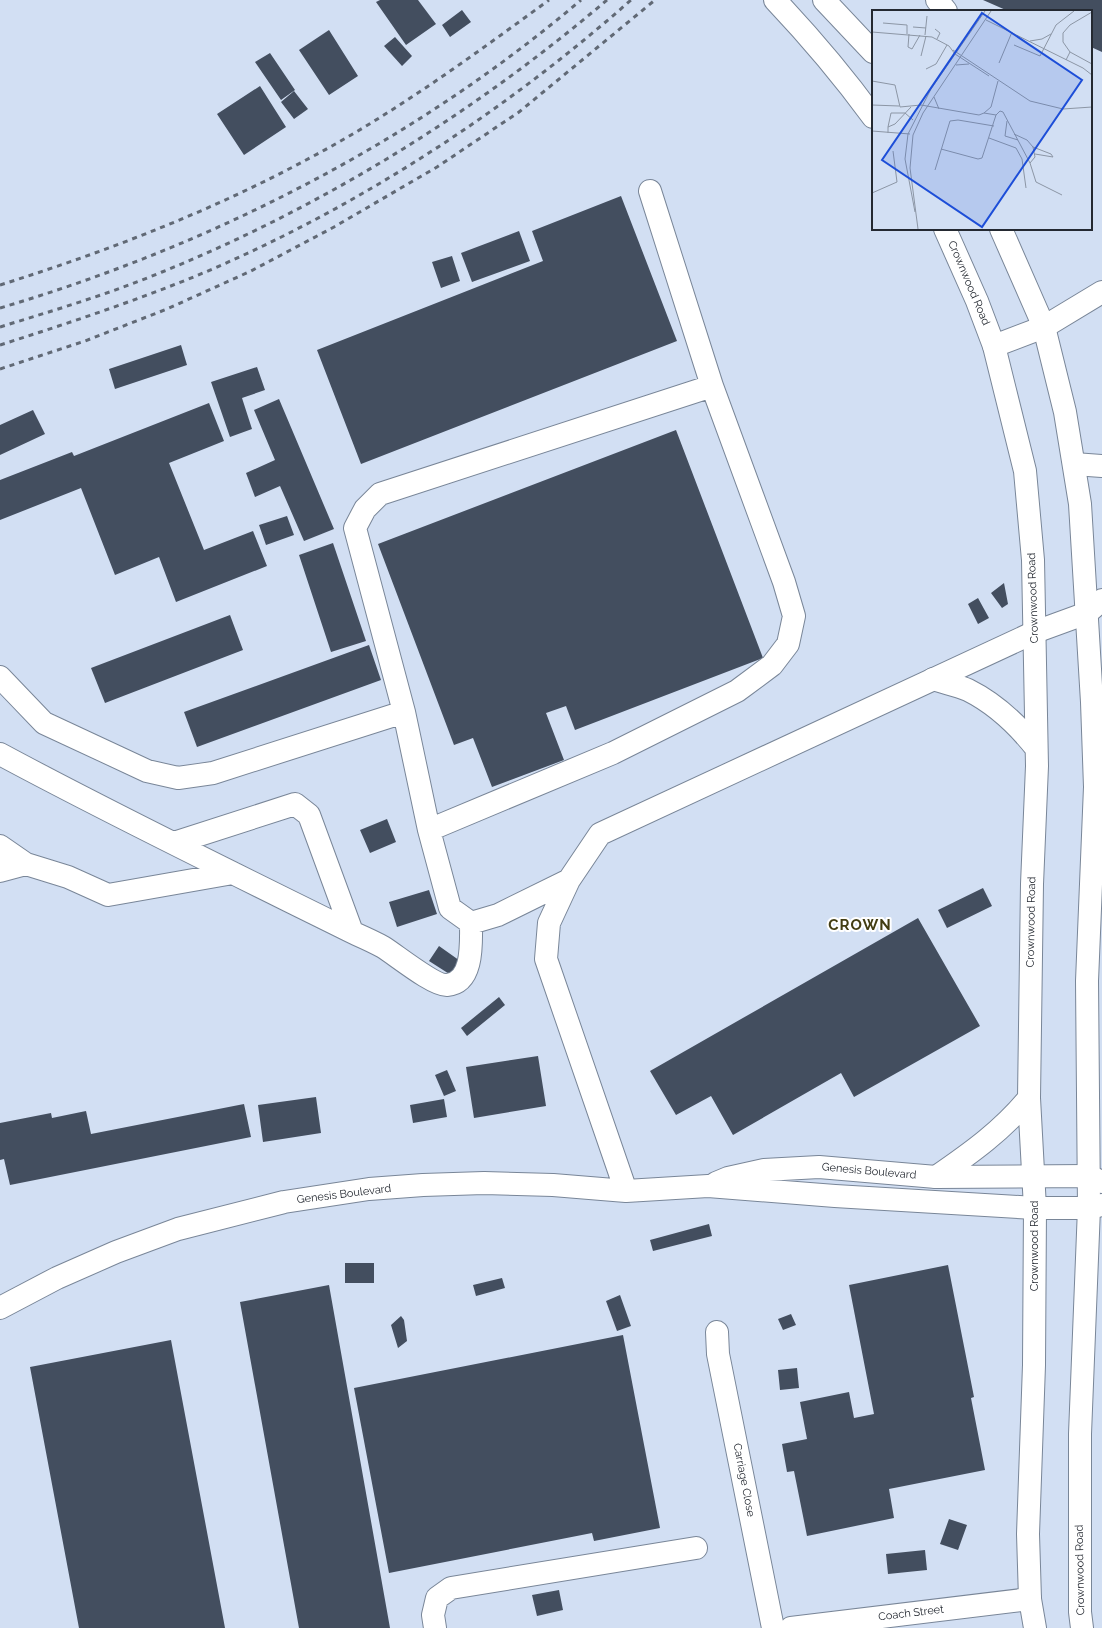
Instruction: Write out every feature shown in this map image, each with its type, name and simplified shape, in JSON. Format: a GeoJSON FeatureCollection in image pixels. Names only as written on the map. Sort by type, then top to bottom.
{"type":"FeatureCollection","features":[{"type":"Feature","properties":{"kind":"main road"},"geometry":{"type":"LineString","coordinates":[[775,0],[828,59],[872,116]]}},
{"type":"Feature","properties":{"kind":"main road"},"geometry":{"type":"LineString","coordinates":[[824,0],[872,51]]}},
{"type":"Feature","properties":{"kind":"main road"},"geometry":{"type":"LineString","coordinates":[[937,0],[945,10]]}},
{"type":"Feature","properties":{"kind":"main road"},"geometry":{"type":"LineString","coordinates":[[429,830],[614,752],[737,691],[772,665],[788,644],[794,616],[784,582],[712,386],[650,191]]}},
{"type":"Feature","properties":{"kind":"main road","name":"Crownwood Road"},"geometry":{"type":"LineString","coordinates":[[945,230],[977,301],[994,346],[1025,471],[1033,560],[1036,748],[1032,884],[1030,1098],[1035,1208],[1034,1365],[1028,1534],[1030,1599],[1035,1628]]}},
{"type":"Feature","properties":{"kind":"main road","name":"Crownwood Road"},"geometry":{"type":"LineString","coordinates":[[1001,230],[1044,327],[1065,412],[1080,504],[1094,607],[1095,787],[1087,981],[1096,1206],[1080,1434],[1080,1612],[1082,1628]]}},
{"type":"Feature","properties":{"kind":"main road"},"geometry":{"type":"LineString","coordinates":[[994,346],[1044,327],[1102,292]]}},
{"type":"Feature","properties":{"kind":"main road"},"geometry":{"type":"LineString","coordinates":[[471,923],[450,908],[429,830],[404,712],[355,528],[365,509],[380,494],[712,386]]}},
{"type":"Feature","properties":{"kind":"main road"},"geometry":{"type":"LineString","coordinates":[[1074,464],[1102,466]]}},
{"type":"Feature","properties":{"kind":"main road"},"geometry":{"type":"LineString","coordinates":[[626,1191],[546,959],[549,923],[569,880],[600,834],[1035,632],[1094,607]]}},
{"type":"Feature","properties":{"kind":"main road"},"geometry":{"type":"LineString","coordinates":[[0,677],[44,723],[147,771],[178,778],[213,773],[404,712]]}},
{"type":"Feature","properties":{"kind":"main road"},"geometry":{"type":"LineString","coordinates":[[933,679],[967,690],[1008,716],[1022,730],[1036,748]]}},
{"type":"Feature","properties":{"kind":"main road"},"geometry":{"type":"LineString","coordinates":[[0,754],[89,801],[381,946],[434,982],[446,985],[455,983],[463,976],[470,960],[471,923]]}},
{"type":"Feature","properties":{"kind":"main road"},"geometry":{"type":"LineString","coordinates":[[174,843],[295,804],[309,815],[352,932]]}},
{"type":"Feature","properties":{"kind":"main road"},"geometry":{"type":"LineString","coordinates":[[0,846],[26,864],[68,877],[108,895],[232,873]]}},
{"type":"Feature","properties":{"kind":"main road"},"geometry":{"type":"LineString","coordinates":[[0,871],[26,864]]}},
{"type":"Feature","properties":{"kind":"main road"},"geometry":{"type":"LineString","coordinates":[[471,923],[498,915],[569,880]]}},
{"type":"Feature","properties":{"kind":"main road"},"geometry":{"type":"LineString","coordinates":[[936,1177],[995,1134],[1030,1098]]}},
{"type":"Feature","properties":{"kind":"main road","name":"Genesis Boulevard"},"geometry":{"type":"LineString","coordinates":[[708,1186],[746,1173],[820,1167],[936,1177],[1034,1176],[1096,1179]]}},
{"type":"Feature","properties":{"kind":"main road","name":"Genesis Boulevard"},"geometry":{"type":"LineString","coordinates":[[0,1308],[57,1278],[116,1252],[178,1229],[284,1202],[369,1189],[484,1183],[553,1185],[626,1191],[708,1186],[835,1196],[1035,1208],[1096,1206]]}},
{"type":"Feature","properties":{"kind":"main road","name":"Carriage Close"},"geometry":{"type":"LineString","coordinates":[[717,1332],[718,1354],[773,1628]]}},
{"type":"Feature","properties":{"kind":"main road"},"geometry":{"type":"LineString","coordinates":[[435,1628],[433,1615],[437,1598],[451,1588],[696,1548]]}},
{"type":"Feature","properties":{"kind":"main road","name":"Coach Street"},"geometry":{"type":"LineString","coordinates":[[791,1628],[1030,1599]]}},
{"type":"Feature","properties":{"kind":"building"},"geometry":{"type":"Polygon","coordinates":[[[380,0],[418,0],[436,24],[406,45],[376,2],[380,0]]]}},
{"type":"Feature","properties":{"kind":"building"},"geometry":{"type":"Polygon","coordinates":[[[983,0],[1102,0],[1102,52],[1092,47],[1092,10],[1006,10],[983,0]]]}},
{"type":"Feature","properties":{"kind":"building"},"geometry":{"type":"Polygon","coordinates":[[[462,10],[471,22],[450,37],[442,25],[462,10]]]}},
{"type":"Feature","properties":{"kind":"building"},"geometry":{"type":"Polygon","coordinates":[[[329,30],[358,76],[329,95],[299,50],[329,30]]]}},
{"type":"Feature","properties":{"kind":"building"},"geometry":{"type":"Polygon","coordinates":[[[395,37],[412,56],[402,66],[384,46],[395,37]]]}},
{"type":"Feature","properties":{"kind":"building"},"geometry":{"type":"Polygon","coordinates":[[[270,53],[295,90],[281,100],[255,62],[270,53]]]}},
{"type":"Feature","properties":{"kind":"building"},"geometry":{"type":"Polygon","coordinates":[[[260,86],[286,127],[244,155],[217,114],[260,86]]]}},
{"type":"Feature","properties":{"kind":"building"},"geometry":{"type":"Polygon","coordinates":[[[294,91],[308,109],[294,119],[281,102],[294,91]]]}},
{"type":"Feature","properties":{"kind":"building"},"geometry":{"type":"Polygon","coordinates":[[[621,196],[677,341],[361,464],[317,350],[543,261],[532,231],[621,196]]]}},
{"type":"Feature","properties":{"kind":"building"},"geometry":{"type":"Polygon","coordinates":[[[519,231],[530,261],[472,282],[461,253],[519,231]]]}},
{"type":"Feature","properties":{"kind":"building"},"geometry":{"type":"Polygon","coordinates":[[[452,256],[460,281],[441,288],[432,262],[452,256]]]}},
{"type":"Feature","properties":{"kind":"building"},"geometry":{"type":"Polygon","coordinates":[[[181,345],[187,365],[115,389],[109,369],[181,345]]]}},
{"type":"Feature","properties":{"kind":"building"},"geometry":{"type":"Polygon","coordinates":[[[257,367],[265,390],[242,398],[252,429],[230,437],[211,382],[257,367]]]}},
{"type":"Feature","properties":{"kind":"building"},"geometry":{"type":"Polygon","coordinates":[[[279,399],[334,529],[304,541],[280,486],[255,497],[246,473],[275,460],[254,410],[279,399]]]}},
{"type":"Feature","properties":{"kind":"building"},"geometry":{"type":"Polygon","coordinates":[[[209,403],[224,441],[169,463],[204,550],[253,531],[267,566],[176,602],[159,557],[115,575],[81,488],[0,520],[0,480],[72,452],[74,456],[209,403]]]}},
{"type":"Feature","properties":{"kind":"building"},"geometry":{"type":"Polygon","coordinates":[[[33,410],[45,434],[0,455],[0,425],[33,410]]]}},
{"type":"Feature","properties":{"kind":"building"},"geometry":{"type":"Polygon","coordinates":[[[676,430],[763,658],[575,730],[566,706],[546,713],[564,760],[492,787],[473,738],[454,745],[378,544],[676,430]]]}},
{"type":"Feature","properties":{"kind":"building"},"geometry":{"type":"Polygon","coordinates":[[[287,516],[294,535],[266,545],[259,525],[287,516]]]}},
{"type":"Feature","properties":{"kind":"building"},"geometry":{"type":"Polygon","coordinates":[[[333,543],[366,641],[331,652],[299,555],[333,543]]]}},
{"type":"Feature","properties":{"kind":"building"},"geometry":{"type":"Polygon","coordinates":[[[1004,583],[1008,604],[1002,608],[991,593],[1004,583]]]}},
{"type":"Feature","properties":{"kind":"building"},"geometry":{"type":"Polygon","coordinates":[[[978,598],[989,618],[978,624],[968,604],[978,598]]]}},
{"type":"Feature","properties":{"kind":"building"},"geometry":{"type":"Polygon","coordinates":[[[230,615],[243,650],[105,703],[91,668],[230,615]]]}},
{"type":"Feature","properties":{"kind":"building"},"geometry":{"type":"Polygon","coordinates":[[[369,645],[381,680],[197,747],[184,712],[369,645]]]}},
{"type":"Feature","properties":{"kind":"building"},"geometry":{"type":"Polygon","coordinates":[[[387,819],[396,842],[370,853],[360,830],[387,819]]]}},
{"type":"Feature","properties":{"kind":"building"},"geometry":{"type":"Polygon","coordinates":[[[983,888],[992,906],[947,928],[938,910],[983,888]]]}},
{"type":"Feature","properties":{"kind":"building"},"geometry":{"type":"Polygon","coordinates":[[[429,890],[437,914],[397,927],[389,902],[429,890]]]}},
{"type":"Feature","properties":{"kind":"building"},"geometry":{"type":"Polygon","coordinates":[[[918,918],[980,1026],[854,1097],[841,1073],[733,1135],[711,1096],[676,1115],[650,1071],[918,918]]]}},
{"type":"Feature","properties":{"kind":"building"},"geometry":{"type":"Polygon","coordinates":[[[439,946],[463,963],[454,977],[429,961],[439,946]]]}},
{"type":"Feature","properties":{"kind":"building"},"geometry":{"type":"Polygon","coordinates":[[[499,997],[505,1005],[467,1036],[461,1028],[499,997]]]}},
{"type":"Feature","properties":{"kind":"building"},"geometry":{"type":"Polygon","coordinates":[[[538,1056],[546,1106],[474,1118],[466,1067],[538,1056]]]}},
{"type":"Feature","properties":{"kind":"building"},"geometry":{"type":"Polygon","coordinates":[[[447,1070],[456,1091],[444,1096],[435,1075],[447,1070]]]}},
{"type":"Feature","properties":{"kind":"building"},"geometry":{"type":"Polygon","coordinates":[[[316,1097],[321,1133],[263,1142],[258,1105],[316,1097]]]}},
{"type":"Feature","properties":{"kind":"building"},"geometry":{"type":"Polygon","coordinates":[[[444,1099],[447,1117],[413,1123],[410,1105],[444,1099]]]}},
{"type":"Feature","properties":{"kind":"building"},"geometry":{"type":"Polygon","coordinates":[[[244,1104],[251,1137],[10,1185],[4,1159],[0,1160],[0,1123],[51,1113],[52,1118],[86,1111],[91,1134],[244,1104]]]}},
{"type":"Feature","properties":{"kind":"building"},"geometry":{"type":"Polygon","coordinates":[[[709,1224],[712,1236],[653,1251],[650,1240],[709,1224]]]}},
{"type":"Feature","properties":{"kind":"building"},"geometry":{"type":"Polygon","coordinates":[[[345,1263],[374,1263],[374,1283],[345,1283],[345,1263]]]}},
{"type":"Feature","properties":{"kind":"building"},"geometry":{"type":"Polygon","coordinates":[[[948,1265],[974,1397],[971,1398],[985,1470],[889,1489],[894,1518],[807,1536],[794,1471],[787,1472],[782,1444],[807,1439],[800,1402],[849,1392],[854,1418],[874,1414],[849,1285],[948,1265]]]}},
{"type":"Feature","properties":{"kind":"building"},"geometry":{"type":"Polygon","coordinates":[[[502,1278],[505,1288],[476,1296],[473,1285],[502,1278]]]}},
{"type":"Feature","properties":{"kind":"building"},"geometry":{"type":"Polygon","coordinates":[[[329,1285],[390,1628],[299,1628],[240,1302],[329,1285]]]}},
{"type":"Feature","properties":{"kind":"building"},"geometry":{"type":"Polygon","coordinates":[[[620,1295],[631,1326],[617,1331],[606,1301],[620,1295]]]}},
{"type":"Feature","properties":{"kind":"building"},"geometry":{"type":"Polygon","coordinates":[[[791,1314],[796,1325],[783,1330],[778,1319],[791,1314]]]}},
{"type":"Feature","properties":{"kind":"building"},"geometry":{"type":"Polygon","coordinates":[[[401,1316],[404,1320],[407,1341],[398,1348],[391,1325],[401,1316]]]}},
{"type":"Feature","properties":{"kind":"building"},"geometry":{"type":"Polygon","coordinates":[[[623,1335],[660,1528],[594,1541],[592,1533],[389,1573],[354,1388],[623,1335]]]}},
{"type":"Feature","properties":{"kind":"building"},"geometry":{"type":"Polygon","coordinates":[[[171,1340],[225,1628],[79,1628],[30,1367],[171,1340]]]}},
{"type":"Feature","properties":{"kind":"building"},"geometry":{"type":"Polygon","coordinates":[[[797,1368],[799,1388],[780,1390],[778,1370],[797,1368]]]}},
{"type":"Feature","properties":{"kind":"building"},"geometry":{"type":"Polygon","coordinates":[[[949,1519],[967,1525],[958,1550],[940,1544],[949,1519]]]}},
{"type":"Feature","properties":{"kind":"building"},"geometry":{"type":"Polygon","coordinates":[[[925,1550],[927,1570],[888,1574],[886,1554],[925,1550]]]}},
{"type":"Feature","properties":{"kind":"building"},"geometry":{"type":"Polygon","coordinates":[[[559,1590],[563,1610],[537,1616],[532,1595],[559,1590]]]}},
{"type":"Feature","properties":{"kind":"railway"},"geometry":{"type":"LineString","coordinates":[[0,285],[78,259],[156,230],[232,197],[306,160],[338,143],[400,105],[461,64],[549,0]]}},
{"type":"Feature","properties":{"kind":"railway"},"geometry":{"type":"LineString","coordinates":[[0,308],[78,283],[156,254],[232,221],[307,184],[379,144],[449,99],[517,51],[581,0]]}},
{"type":"Feature","properties":{"kind":"railway"},"geometry":{"type":"LineString","coordinates":[[0,327],[102,295],[162,272],[281,218],[339,187],[395,154],[504,81],[607,0]]}},
{"type":"Feature","properties":{"kind":"railway"},"geometry":{"type":"LineString","coordinates":[[0,345],[172,286],[255,250],[313,221],[425,156],[479,120],[582,42],[631,0]]}},
{"type":"Feature","properties":{"kind":"railway"},"geometry":{"type":"LineString","coordinates":[[0,369],[85,341],[167,309],[251,271],[334,227],[437,167],[519,112],[655,0]]}},
{"type":"Feature","properties":{"kind":"district","name":"CROWN"},"geometry":{"type":"Point","coordinates":[860,925]}}]}
